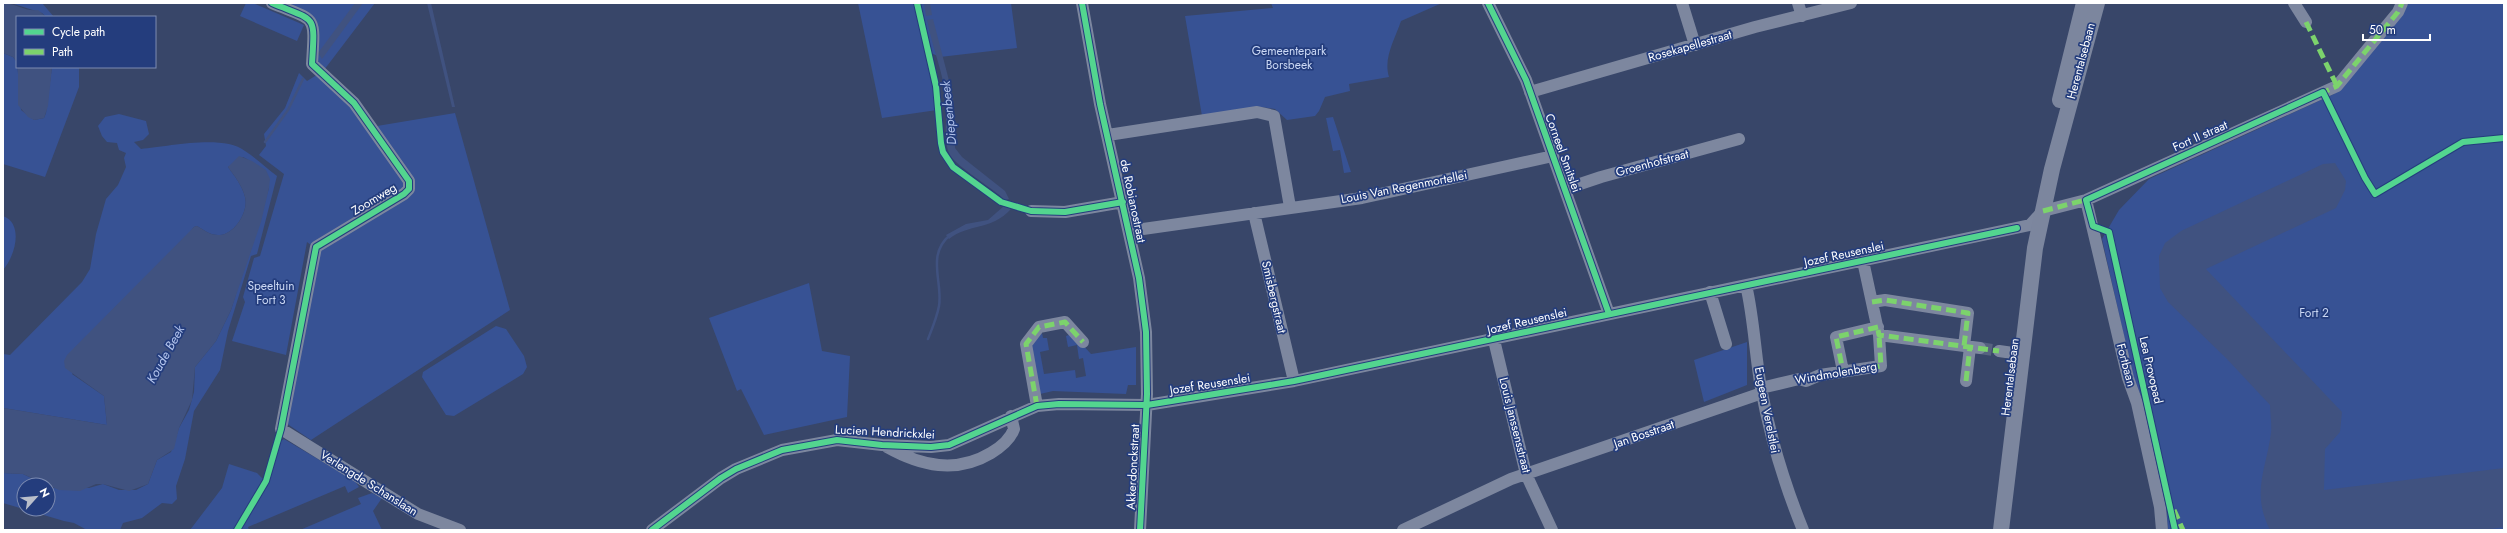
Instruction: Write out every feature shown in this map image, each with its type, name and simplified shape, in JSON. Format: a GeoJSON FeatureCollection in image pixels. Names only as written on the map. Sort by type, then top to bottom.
{"type":"FeatureCollection","features":[{"type":"Feature","properties":{"kind":"main road","name":"Herentalsebaan"},"geometry":{"type":"LineString","coordinates":[[2001,530],[2034,230],[2043,211],[2089,9]]}},
{"type":"Feature","properties":{"kind":"main road","name":"Herentalsebaan"},"geometry":{"type":"LineString","coordinates":[[1992,530],[2006,352],[2034,230],[2089,9]]}},
{"type":"Feature","properties":{"kind":"street","name":"Zoomweg"},"geometry":{"type":"LineString","coordinates":[[272,3],[310,19],[315,28],[312,64],[354,103],[409,181],[409,189],[404,194],[316,247],[281,429]]}},
{"type":"Feature","properties":{"kind":"street","name":"de Robianostraat"},"geometry":{"type":"LineString","coordinates":[[1082,3],[1098,94],[1129,231],[1146,332],[1147,405]]}},
{"type":"Feature","properties":{"kind":"street","name":"Corneel Smitslei"},"geometry":{"type":"LineString","coordinates":[[1488,3],[1521,68],[1609,314]]}},
{"type":"Feature","properties":{"kind":"street"},"geometry":{"type":"LineString","coordinates":[[1682,3],[1695,45]]}},
{"type":"Feature","properties":{"kind":"street"},"geometry":{"type":"LineString","coordinates":[[1798,3],[1802,16]]}},
{"type":"Feature","properties":{"kind":"street","name":"Rosekapellestraat"},"geometry":{"type":"LineString","coordinates":[[1530,92],[1695,45],[1851,3]]}},
{"type":"Feature","properties":{"kind":"street"},"geometry":{"type":"LineString","coordinates":[[2294,3],[2306,22]]}},
{"type":"Feature","properties":{"kind":"street","name":"Fort II straat"},"geometry":{"type":"LineString","coordinates":[[2043,211],[2086,200],[2337,86],[2398,12],[2402,3]]}},
{"type":"Feature","properties":{"kind":"street"},"geometry":{"type":"LineString","coordinates":[[1108,135],[1257,112],[1274,116],[1290,208]]}},
{"type":"Feature","properties":{"kind":"street","name":"Groenhofstraat"},"geometry":{"type":"LineString","coordinates":[[1565,190],[1601,177],[1739,139]]}},
{"type":"Feature","properties":{"kind":"street","name":"Louis Van Regenmortellei"},"geometry":{"type":"LineString","coordinates":[[1129,231],[1362,198],[1553,156]]}},
{"type":"Feature","properties":{"kind":"street","name":"Fortbaan"},"geometry":{"type":"LineString","coordinates":[[2086,200],[2128,378],[2137,403],[2160,507],[2162,530]]}},
{"type":"Feature","properties":{"kind":"street"},"geometry":{"type":"LineString","coordinates":[[1032,211],[1065,212],[1123,202]]}},
{"type":"Feature","properties":{"kind":"street","name":"Smisbergstraat"},"geometry":{"type":"LineString","coordinates":[[1254,213],[1294,381]]}},
{"type":"Feature","properties":{"kind":"street","name":"Jozef Reusenslei"},"geometry":{"type":"LineString","coordinates":[[1037,406],[1059,404],[1147,405],[1294,381],[1494,340],[1710,292],[1746,286],[1863,261],[2034,230]]}},
{"type":"Feature","properties":{"kind":"street","name":"Windmolenberg"},"geometry":{"type":"LineString","coordinates":[[1762,390],[1799,379],[1806,381],[1820,375],[1882,366],[1878,330],[1863,261]]}},
{"type":"Feature","properties":{"kind":"street","name":"Eugeen Verelstlei"},"geometry":{"type":"LineString","coordinates":[[1746,286],[1752,309],[1768,427],[1782,478],[1803,530]]}},
{"type":"Feature","properties":{"kind":"street"},"geometry":{"type":"LineString","coordinates":[[1710,292],[1726,344]]}},
{"type":"Feature","properties":{"kind":"street"},"geometry":{"type":"LineString","coordinates":[[1872,302],[1885,300],[1968,313],[1971,347],[1966,381]]}},
{"type":"Feature","properties":{"kind":"street"},"geometry":{"type":"LineString","coordinates":[[1037,406],[1026,344],[1039,327],[1065,322],[1083,342]]}},
{"type":"Feature","properties":{"kind":"street"},"geometry":{"type":"LineString","coordinates":[[1843,371],[1836,337],[1878,330],[1971,347]]}},
{"type":"Feature","properties":{"kind":"street","name":"Louis Janssensstraat"},"geometry":{"type":"LineString","coordinates":[[1494,340],[1526,474],[1552,530]]}},
{"type":"Feature","properties":{"kind":"street","name":"Jan Bosstraat"},"geometry":{"type":"LineString","coordinates":[[1403,530],[1526,474],[1762,390]]}},
{"type":"Feature","properties":{"kind":"street","name":"Akkerdonckstraat"},"geometry":{"type":"LineString","coordinates":[[1140,530],[1147,405]]}},
{"type":"Feature","properties":{"kind":"street","name":"Lucien Hendrickxlei"},"geometry":{"type":"LineString","coordinates":[[652,530],[726,475],[782,450],[837,440],[882,445],[931,447],[949,445],[967,439],[1011,416],[1037,406]]}},
{"type":"Feature","properties":{"kind":"street","name":"Lucien Hendrickxlei"},"geometry":{"type":"LineString","coordinates":[[882,445],[913,459],[931,465],[953,467],[964,465],[984,457],[1003,444],[1014,429],[1011,416]]}},
{"type":"Feature","properties":{"kind":"street","name":"Verlengde Schanslaan"},"geometry":{"type":"LineString","coordinates":[[281,429],[418,514],[460,530]]}},
{"type":"Feature","properties":{"kind":"green space"},"geometry":{"type":"Polygon","coordinates":[[[11,3],[42,3],[53,16],[45,16],[42,13],[11,3]]]}},
{"type":"Feature","properties":{"kind":"green space"},"geometry":{"type":"Polygon","coordinates":[[[246,3],[253,3],[304,25],[297,41],[240,16],[246,3]]]}},
{"type":"Feature","properties":{"kind":"green space","name":"Speeltuin Fort 3"},"geometry":{"type":"Polygon","coordinates":[[[272,3],[375,3],[321,74],[371,127],[455,113],[510,310],[311,440],[283,421],[311,245],[307,242],[286,355],[232,341],[245,302],[243,297],[254,258],[260,256],[284,174],[259,155],[266,146],[264,134],[285,108],[299,73],[307,81],[320,73],[312,64],[315,28],[272,3]]]}},
{"type":"Feature","properties":{"kind":"green space"},"geometry":{"type":"Polygon","coordinates":[[[858,3],[1011,3],[1017,48],[940,57],[924,50],[933,85],[937,110],[882,118],[858,3]]]}},
{"type":"Feature","properties":{"kind":"green space","name":"Gemeentepark Borsbeek"},"geometry":{"type":"Polygon","coordinates":[[[1271,3],[1442,3],[1401,21],[1389,56],[1389,77],[1349,84],[1350,91],[1325,97],[1319,111],[1315,116],[1287,120],[1275,109],[1261,107],[1202,116],[1185,16],[1273,8],[1271,3]]]}},
{"type":"Feature","properties":{"kind":"green space","name":"Fort 2"},"geometry":{"type":"Polygon","coordinates":[[[2409,3],[2504,3],[2504,530],[2168,530],[2166,506],[2143,401],[2133,376],[2102,239],[2119,210],[2149,179],[2334,94],[2409,3]]]}},
{"type":"Feature","properties":{"kind":"green space"},"geometry":{"type":"Polygon","coordinates":[[[3,53],[13,57],[16,61],[21,110],[34,120],[44,118],[46,113],[52,68],[79,68],[79,87],[45,177],[3,164],[3,53]]]}},
{"type":"Feature","properties":{"kind":"green space"},"geometry":{"type":"Polygon","coordinates":[[[119,114],[146,121],[149,134],[143,140],[134,142],[141,149],[180,144],[209,142],[223,143],[235,146],[245,151],[277,176],[257,254],[251,256],[228,331],[220,370],[194,411],[185,459],[176,486],[177,499],[172,504],[162,503],[142,518],[123,523],[120,530],[87,530],[74,523],[50,517],[56,517],[56,488],[89,488],[103,484],[119,490],[136,490],[148,484],[157,460],[171,452],[179,428],[189,410],[194,392],[195,367],[216,341],[231,310],[269,188],[267,178],[264,173],[256,165],[243,157],[228,167],[240,185],[245,197],[245,209],[240,221],[231,231],[220,235],[211,234],[197,226],[194,227],[72,374],[104,396],[107,425],[3,408],[3,354],[10,355],[82,282],[90,269],[96,234],[106,199],[118,185],[126,167],[124,158],[126,153],[119,150],[117,143],[107,142],[102,136],[98,126],[105,117],[119,114]]]}},
{"type":"Feature","properties":{"kind":"green space"},"geometry":{"type":"Polygon","coordinates":[[[1333,117],[1351,172],[1344,173],[1340,150],[1333,151],[1326,118],[1333,117]]]}},
{"type":"Feature","properties":{"kind":"green space"},"geometry":{"type":"Polygon","coordinates":[[[3,216],[10,220],[16,233],[14,250],[11,258],[3,270],[3,216]]]}},
{"type":"Feature","properties":{"kind":"green space"},"geometry":{"type":"Polygon","coordinates":[[[809,283],[822,351],[850,356],[847,417],[764,435],[741,389],[737,391],[709,318],[809,283]]]}},
{"type":"Feature","properties":{"kind":"green space"},"geometry":{"type":"Polygon","coordinates":[[[496,326],[506,329],[524,356],[527,367],[523,374],[454,416],[446,415],[422,377],[423,372],[496,326]]]}},
{"type":"Feature","properties":{"kind":"green space"},"geometry":{"type":"Polygon","coordinates":[[[1070,331],[1091,354],[1136,347],[1136,385],[1128,385],[1126,394],[1053,391],[1040,394],[1031,346],[1042,333],[1043,338],[1047,338],[1049,350],[1040,352],[1044,374],[1075,370],[1076,378],[1086,376],[1083,358],[1079,359],[1077,345],[1068,347],[1066,336],[1069,335],[1070,331]]]}},
{"type":"Feature","properties":{"kind":"green space"},"geometry":{"type":"Polygon","coordinates":[[[1747,342],[1747,385],[1704,402],[1694,360],[1747,342]]]}},
{"type":"Feature","properties":{"kind":"green space"},"geometry":{"type":"Polygon","coordinates":[[[284,439],[355,481],[359,487],[348,493],[345,486],[248,527],[249,530],[241,530],[268,483],[281,441],[284,439]]]}},
{"type":"Feature","properties":{"kind":"green space"},"geometry":{"type":"Polygon","coordinates":[[[229,464],[257,473],[263,479],[243,517],[233,530],[190,530],[222,488],[229,464]]]}},
{"type":"Feature","properties":{"kind":"green space"},"geometry":{"type":"Polygon","coordinates":[[[3,473],[23,474],[29,477],[16,477],[16,507],[3,503],[3,473]]]}},
{"type":"Feature","properties":{"kind":"green space"},"geometry":{"type":"Polygon","coordinates":[[[372,493],[382,498],[373,511],[382,530],[300,530],[361,504],[358,498],[372,493]]]}},
{"type":"Feature","properties":{"kind":"water"},"geometry":{"type":"Polygon","coordinates":[[[3,3],[12,4],[29,10],[38,10],[45,16],[16,16],[16,61],[13,57],[3,53],[3,3]]]}},
{"type":"Feature","properties":{"kind":"water"},"geometry":{"type":"Polygon","coordinates":[[[355,3],[363,3],[322,59],[318,53],[355,3]]]}},
{"type":"Feature","properties":{"kind":"water"},"geometry":{"type":"Polygon","coordinates":[[[427,3],[431,3],[455,107],[452,107],[427,3]]]}},
{"type":"Feature","properties":{"kind":"water"},"geometry":{"type":"Polygon","coordinates":[[[924,3],[930,3],[932,15],[926,16],[924,3]]]}},
{"type":"Feature","properties":{"kind":"water"},"geometry":{"type":"Polygon","coordinates":[[[933,19],[953,96],[955,148],[962,157],[1005,191],[1009,199],[1005,200],[967,171],[950,155],[946,142],[945,90],[927,20],[933,19]]]}},
{"type":"Feature","properties":{"kind":"water"},"geometry":{"type":"Polygon","coordinates":[[[18,68],[52,68],[48,106],[44,118],[34,120],[28,117],[18,105],[18,68]]]}},
{"type":"Feature","properties":{"kind":"water"},"geometry":{"type":"Polygon","coordinates":[[[239,156],[252,161],[266,170],[270,179],[269,188],[261,222],[231,310],[216,341],[195,367],[192,400],[179,428],[174,449],[157,460],[148,484],[129,491],[103,484],[96,484],[80,491],[59,490],[56,489],[56,477],[30,477],[23,474],[3,473],[3,408],[107,425],[104,396],[65,368],[64,361],[67,355],[194,227],[197,226],[214,235],[220,235],[226,234],[236,226],[243,215],[246,203],[244,193],[240,185],[228,167],[239,156]]]}},
{"type":"Feature","properties":{"kind":"water"},"geometry":{"type":"Polygon","coordinates":[[[2335,163],[2346,181],[2345,190],[2336,208],[2206,269],[2342,412],[2340,432],[2325,449],[2324,490],[2504,468],[2504,527],[2484,530],[2270,530],[2264,517],[2261,504],[2261,493],[2263,470],[2271,433],[2270,405],[2226,358],[2168,302],[2160,288],[2159,256],[2165,243],[2181,231],[2323,164],[2335,163]]]}},
{"type":"Feature","properties":{"kind":"water"},"geometry":{"type":"Polygon","coordinates":[[[1009,205],[1011,209],[996,221],[964,231],[949,239],[946,235],[966,224],[988,220],[1004,206],[1009,205]]]}},
{"type":"Feature","properties":{"kind":"waterway","name":"Koude Beek"},"geometry":{"type":"LineString","coordinates":[[265,142],[288,110],[303,79]]}},
{"type":"Feature","properties":{"kind":"waterway","name":"Diepenbeek"},"geometry":{"type":"LineString","coordinates":[[928,339],[936,319],[939,306],[940,297],[937,260],[943,243],[950,235]]}},
{"type":"Feature","properties":{"kind":"tunnel"},"geometry":{"type":"LineString","coordinates":[[1980,348],[1999,351]]}},
{"type":"Feature","properties":{"kind":"marked path"},"geometry":{"type":"LineString","coordinates":[[2320,94],[2337,86],[2398,12],[2402,3]]}},
{"type":"Feature","properties":{"kind":"marked path"},"geometry":{"type":"LineString","coordinates":[[2306,22],[2337,86]]}},
{"type":"Feature","properties":{"kind":"marked path"},"geometry":{"type":"LineString","coordinates":[[2043,211],[2089,199]]}},
{"type":"Feature","properties":{"kind":"marked path"},"geometry":{"type":"LineString","coordinates":[[1872,302],[1885,300],[1968,313],[1964,346]]}},
{"type":"Feature","properties":{"kind":"marked path"},"geometry":{"type":"LineString","coordinates":[[1037,406],[1026,344],[1039,327],[1065,322],[1083,342]]}},
{"type":"Feature","properties":{"kind":"marked path"},"geometry":{"type":"LineString","coordinates":[[1878,327],[1836,337],[1843,371],[1849,372],[1881,366],[1879,335]]}},
{"type":"Feature","properties":{"kind":"marked path"},"geometry":{"type":"LineString","coordinates":[[1878,330],[1879,335],[1999,351]]}},
{"type":"Feature","properties":{"kind":"marked path"},"geometry":{"type":"LineString","coordinates":[[1966,381],[1970,347]]}},
{"type":"Feature","properties":{"kind":"marked path"},"geometry":{"type":"LineString","coordinates":[[2174,510],[2183,530]]}},
{"type":"Feature","properties":{"kind":"cycle path"},"geometry":{"type":"LineString","coordinates":[[237,530],[266,481],[281,429],[316,247],[404,194],[409,189],[409,181],[354,103],[312,64],[313,27],[310,22],[298,13],[272,3]]}},
{"type":"Feature","properties":{"kind":"cycle path"},"geometry":{"type":"LineString","coordinates":[[917,3],[936,86],[941,143],[943,152],[953,167],[1001,202],[1031,211],[1065,212],[1123,202]]}},
{"type":"Feature","properties":{"kind":"cycle path"},"geometry":{"type":"LineString","coordinates":[[1082,3],[1100,104],[1139,278],[1146,332],[1147,394],[1140,530]]}},
{"type":"Feature","properties":{"kind":"cycle path"},"geometry":{"type":"LineString","coordinates":[[1488,3],[1526,80],[1609,314]]}},
{"type":"Feature","properties":{"kind":"cycle path","name":"Lea Provopad"},"geometry":{"type":"LineString","coordinates":[[2175,530],[2109,232],[2093,226],[2086,200],[2323,92],[2365,178],[2375,194],[2463,142],[2504,138]]}},
{"type":"Feature","properties":{"kind":"cycle path"},"geometry":{"type":"LineString","coordinates":[[652,530],[721,478],[736,469],[782,450],[837,440],[882,445],[931,447],[949,445],[1037,406],[1059,404],[1147,405],[1294,381],[2017,228]]}}]}
